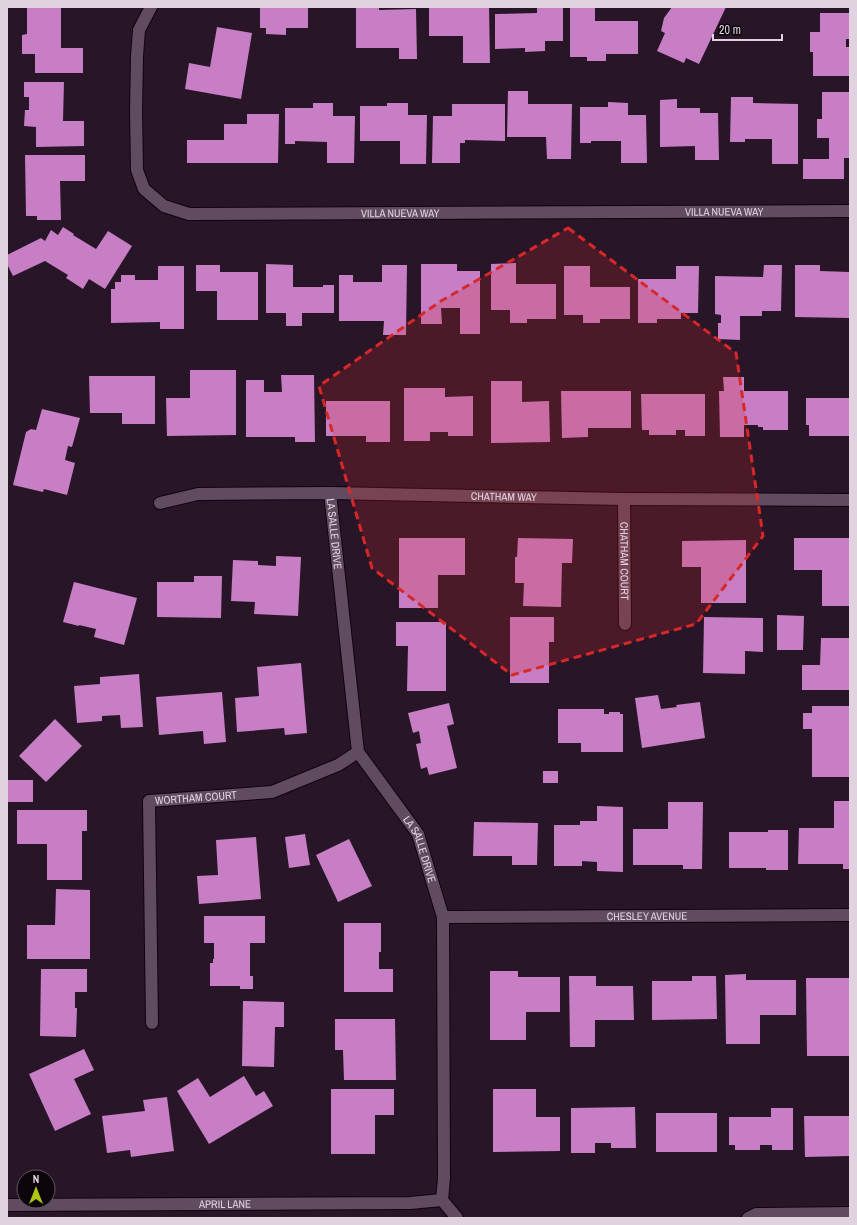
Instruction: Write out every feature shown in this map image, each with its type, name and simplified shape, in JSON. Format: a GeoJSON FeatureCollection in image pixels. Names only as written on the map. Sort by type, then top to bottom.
{"type":"FeatureCollection","features":[{"type":"Feature","properties":{"kind":"street","name":"VILLA NUEVA WAY"},"geometry":{"type":"LineString","coordinates":[[152,7],[139,30],[136,111],[137,170],[144,189],[154,198],[164,206],[189,214],[850,211]]}},
{"type":"Feature","properties":{"kind":"street","name":"CHATHAM WAY"},"geometry":{"type":"LineString","coordinates":[[160,504],[198,494],[330,493],[850,500]]}},
{"type":"Feature","properties":{"kind":"street","name":"LA SALLE DRIVE"},"geometry":{"type":"LineString","coordinates":[[330,493],[358,752],[418,834],[443,917],[444,1178],[442,1200]]}},
{"type":"Feature","properties":{"kind":"street","name":"CHATHAM COURT"},"geometry":{"type":"LineString","coordinates":[[624,498],[624,624]]}},
{"type":"Feature","properties":{"kind":"street","name":"WORTHAM COURT"},"geometry":{"type":"LineString","coordinates":[[152,1023],[149,801],[272,792],[338,765],[358,752]]}},
{"type":"Feature","properties":{"kind":"street","name":"CHESLEY AVENUE"},"geometry":{"type":"LineString","coordinates":[[443,917],[850,915]]}},
{"type":"Feature","properties":{"kind":"street","name":"APRIL LANE"},"geometry":{"type":"LineString","coordinates":[[7,1205],[410,1203],[442,1200]]}},
{"type":"Feature","properties":{"kind":"street"},"geometry":{"type":"LineString","coordinates":[[442,1200],[457,1218]]}},
{"type":"Feature","properties":{"kind":"street"},"geometry":{"type":"LineString","coordinates":[[748,1218],[756,1214],[850,1213]]}},
{"type":"Feature","properties":{"kind":"highlighted area"},"geometry":{"type":"Polygon","coordinates":[[[568,228],[736,353],[763,536],[696,624],[512,675],[372,568],[319,386],[441,301],[568,228]]]}},
{"type":"Feature","properties":{"kind":"building"},"geometry":{"type":"Polygon","coordinates":[[[260,7],[308,7],[308,28],[286,28],[286,35],[266,34],[266,28],[260,28],[260,7]]]}},
{"type":"Feature","properties":{"kind":"building"},"geometry":{"type":"Polygon","coordinates":[[[356,7],[379,7],[379,10],[416,9],[417,59],[399,59],[399,48],[356,48],[356,7]]]}},
{"type":"Feature","properties":{"kind":"building"},"geometry":{"type":"Polygon","coordinates":[[[429,7],[489,7],[490,63],[463,63],[463,36],[429,36],[429,7]]]}},
{"type":"Feature","properties":{"kind":"building"},"geometry":{"type":"Polygon","coordinates":[[[537,7],[563,7],[563,41],[545,41],[545,51],[525,52],[525,48],[495,49],[495,14],[537,13],[537,7]]]}},
{"type":"Feature","properties":{"kind":"building"},"geometry":{"type":"Polygon","coordinates":[[[570,7],[595,7],[595,21],[638,21],[638,54],[606,54],[606,61],[587,61],[587,57],[570,57],[570,7]]]}},
{"type":"Feature","properties":{"kind":"building"},"geometry":{"type":"Polygon","coordinates":[[[672,7],[726,7],[699,64],[686,58],[684,63],[657,51],[665,33],[661,31],[664,18],[672,7]]]}},
{"type":"Feature","properties":{"kind":"building"},"geometry":{"type":"Polygon","coordinates":[[[27,8],[61,8],[61,48],[83,48],[83,73],[35,73],[35,54],[22,54],[22,35],[27,34],[27,8]]]}},
{"type":"Feature","properties":{"kind":"building"},"geometry":{"type":"Polygon","coordinates":[[[820,13],[850,13],[850,39],[846,39],[846,47],[850,47],[850,76],[813,76],[813,52],[810,52],[810,32],[820,32],[820,13]]]}},
{"type":"Feature","properties":{"kind":"building"},"geometry":{"type":"Polygon","coordinates":[[[217,27],[252,33],[241,99],[185,89],[189,63],[210,67],[217,27]]]}},
{"type":"Feature","properties":{"kind":"building"},"geometry":{"type":"Polygon","coordinates":[[[24,82],[64,82],[63,121],[84,121],[84,146],[36,147],[36,127],[24,126],[25,110],[29,110],[29,97],[24,97],[24,82]]]}},
{"type":"Feature","properties":{"kind":"building"},"geometry":{"type":"Polygon","coordinates":[[[508,91],[528,91],[528,104],[572,104],[571,159],[547,159],[546,137],[507,137],[508,91]]]}},
{"type":"Feature","properties":{"kind":"building"},"geometry":{"type":"Polygon","coordinates":[[[822,92],[850,92],[850,158],[844,158],[844,179],[803,179],[803,159],[829,159],[829,138],[817,138],[817,119],[822,119],[822,92]]]}},
{"type":"Feature","properties":{"kind":"building"},"geometry":{"type":"Polygon","coordinates":[[[731,97],[753,97],[753,103],[798,104],[798,164],[772,164],[772,139],[745,139],[745,142],[730,142],[731,97]]]}},
{"type":"Feature","properties":{"kind":"building"},"geometry":{"type":"Polygon","coordinates":[[[677,99],[677,108],[700,108],[700,113],[718,113],[719,160],[695,160],[695,146],[660,147],[660,100],[677,99]]]}},
{"type":"Feature","properties":{"kind":"building"},"geometry":{"type":"Polygon","coordinates":[[[608,102],[628,103],[628,115],[646,115],[647,163],[621,163],[621,141],[591,141],[591,143],[580,143],[580,107],[608,107],[608,102]]]}},
{"type":"Feature","properties":{"kind":"building"},"geometry":{"type":"Polygon","coordinates":[[[313,103],[333,103],[333,116],[355,116],[354,163],[327,163],[327,142],[295,141],[295,144],[285,144],[285,108],[313,108],[313,103]]]}},
{"type":"Feature","properties":{"kind":"building"},"geometry":{"type":"Polygon","coordinates":[[[387,103],[408,103],[408,115],[427,115],[426,164],[400,164],[400,141],[360,141],[360,106],[387,106],[387,103]]]}},
{"type":"Feature","properties":{"kind":"building"},"geometry":{"type":"Polygon","coordinates":[[[452,104],[505,104],[505,141],[465,140],[465,143],[460,143],[460,163],[432,163],[433,116],[452,116],[452,104]]]}},
{"type":"Feature","properties":{"kind":"building"},"geometry":{"type":"Polygon","coordinates":[[[247,114],[279,114],[278,163],[187,163],[187,140],[224,140],[224,124],[247,124],[247,114]]]}},
{"type":"Feature","properties":{"kind":"building"},"geometry":{"type":"Polygon","coordinates":[[[25,155],[85,155],[85,181],[60,181],[61,220],[37,220],[37,216],[26,216],[25,155]]]}},
{"type":"Feature","properties":{"kind":"building"},"geometry":{"type":"Polygon","coordinates":[[[63,227],[96,249],[108,231],[132,246],[105,289],[89,279],[83,289],[66,278],[68,275],[45,261],[13,276],[7,264],[7,255],[41,238],[45,241],[51,230],[58,235],[63,227]]]}},
{"type":"Feature","properties":{"kind":"building"},"geometry":{"type":"Polygon","coordinates":[[[516,263],[516,284],[556,284],[556,319],[527,319],[527,323],[510,323],[510,310],[491,310],[491,264],[516,263]]]}},
{"type":"Feature","properties":{"kind":"building"},"geometry":{"type":"Polygon","coordinates":[[[266,264],[293,265],[293,287],[323,287],[323,285],[334,285],[334,313],[302,313],[302,326],[286,326],[286,313],[266,313],[266,264]]]}},
{"type":"Feature","properties":{"kind":"building"},"geometry":{"type":"Polygon","coordinates":[[[421,264],[457,264],[457,271],[480,271],[480,334],[460,334],[460,308],[441,308],[442,324],[421,324],[421,264]]]}},
{"type":"Feature","properties":{"kind":"building"},"geometry":{"type":"Polygon","coordinates":[[[196,265],[220,265],[220,272],[258,272],[258,320],[217,320],[217,291],[196,291],[196,265]]]}},
{"type":"Feature","properties":{"kind":"building"},"geometry":{"type":"Polygon","coordinates":[[[382,265],[407,265],[406,335],[383,335],[384,321],[339,321],[339,275],[353,275],[353,282],[382,282],[382,265]]]}},
{"type":"Feature","properties":{"kind":"building"},"geometry":{"type":"Polygon","coordinates":[[[764,265],[782,265],[781,311],[762,311],[762,316],[740,316],[740,340],[718,339],[718,323],[721,323],[721,315],[715,314],[715,276],[763,277],[764,265]]]}},
{"type":"Feature","properties":{"kind":"building"},"geometry":{"type":"Polygon","coordinates":[[[795,265],[820,265],[820,271],[850,272],[850,318],[795,317],[795,265]]]}},
{"type":"Feature","properties":{"kind":"building"},"geometry":{"type":"Polygon","coordinates":[[[158,266],[184,266],[184,329],[160,329],[160,322],[111,323],[111,289],[115,289],[115,282],[121,282],[121,275],[135,275],[135,280],[158,280],[158,266]]]}},
{"type":"Feature","properties":{"kind":"building"},"geometry":{"type":"Polygon","coordinates":[[[564,266],[590,266],[590,287],[630,287],[630,319],[600,319],[600,323],[583,323],[583,315],[564,315],[564,266]]]}},
{"type":"Feature","properties":{"kind":"building"},"geometry":{"type":"Polygon","coordinates":[[[676,266],[699,266],[698,313],[681,313],[681,319],[657,319],[657,323],[638,323],[638,279],[676,279],[676,266]]]}},
{"type":"Feature","properties":{"kind":"building"},"geometry":{"type":"Polygon","coordinates":[[[190,370],[236,370],[236,435],[167,436],[166,398],[190,398],[190,370]]]}},
{"type":"Feature","properties":{"kind":"building"},"geometry":{"type":"Polygon","coordinates":[[[281,375],[314,375],[315,442],[295,442],[295,437],[246,437],[246,380],[264,380],[264,392],[282,392],[281,375]]]}},
{"type":"Feature","properties":{"kind":"building"},"geometry":{"type":"Polygon","coordinates":[[[89,376],[155,376],[155,424],[122,424],[122,413],[90,413],[89,376]]]}},
{"type":"Feature","properties":{"kind":"building"},"geometry":{"type":"Polygon","coordinates":[[[723,377],[744,377],[744,391],[788,391],[788,430],[763,430],[763,427],[758,427],[758,425],[744,425],[744,437],[720,437],[719,391],[724,391],[723,377]]]}},
{"type":"Feature","properties":{"kind":"building"},"geometry":{"type":"Polygon","coordinates":[[[491,381],[522,381],[522,402],[549,401],[550,442],[491,443],[491,381]]]}},
{"type":"Feature","properties":{"kind":"building"},"geometry":{"type":"Polygon","coordinates":[[[404,388],[445,388],[445,397],[473,396],[473,436],[448,436],[448,432],[430,432],[430,441],[404,441],[404,388]]]}},
{"type":"Feature","properties":{"kind":"building"},"geometry":{"type":"Polygon","coordinates":[[[561,391],[631,391],[631,428],[588,428],[588,437],[562,438],[561,391]]]}},
{"type":"Feature","properties":{"kind":"building"},"geometry":{"type":"Polygon","coordinates":[[[641,394],[705,394],[705,436],[685,436],[685,430],[676,430],[676,435],[649,435],[649,430],[642,430],[641,394]]]}},
{"type":"Feature","properties":{"kind":"building"},"geometry":{"type":"Polygon","coordinates":[[[806,398],[850,398],[850,436],[809,436],[809,425],[806,425],[806,398]]]}},
{"type":"Feature","properties":{"kind":"building"},"geometry":{"type":"Polygon","coordinates":[[[326,401],[390,401],[390,442],[366,442],[366,436],[326,436],[326,401]]]}},
{"type":"Feature","properties":{"kind":"building"},"geometry":{"type":"Polygon","coordinates":[[[42,409],[80,418],[72,447],[68,446],[65,460],[75,463],[67,495],[44,489],[43,492],[13,485],[26,432],[31,429],[36,430],[42,409]]]}},
{"type":"Feature","properties":{"kind":"building"},"geometry":{"type":"Polygon","coordinates":[[[399,538],[465,538],[465,575],[438,575],[438,608],[399,608],[399,538]]]}},
{"type":"Feature","properties":{"kind":"building"},"geometry":{"type":"Polygon","coordinates":[[[518,538],[573,539],[572,563],[562,563],[561,607],[523,606],[524,583],[515,583],[515,557],[517,557],[518,538]]]}},
{"type":"Feature","properties":{"kind":"building"},"geometry":{"type":"Polygon","coordinates":[[[794,538],[850,538],[850,606],[822,606],[822,570],[794,570],[794,538]]]}},
{"type":"Feature","properties":{"kind":"building"},"geometry":{"type":"Polygon","coordinates":[[[746,540],[746,603],[701,603],[701,567],[682,567],[682,541],[746,540]]]}},
{"type":"Feature","properties":{"kind":"building"},"geometry":{"type":"Polygon","coordinates":[[[276,556],[301,557],[298,616],[254,614],[255,602],[231,601],[233,560],[258,561],[258,565],[276,566],[276,556]]]}},
{"type":"Feature","properties":{"kind":"building"},"geometry":{"type":"Polygon","coordinates":[[[194,576],[222,576],[221,618],[157,617],[157,582],[194,582],[194,576]]]}},
{"type":"Feature","properties":{"kind":"building"},"geometry":{"type":"Polygon","coordinates":[[[74,582],[137,598],[124,645],[94,637],[96,629],[63,622],[74,582]]]}},
{"type":"Feature","properties":{"kind":"building"},"geometry":{"type":"Polygon","coordinates":[[[777,615],[804,616],[803,650],[777,650],[777,615]]]}},
{"type":"Feature","properties":{"kind":"building"},"geometry":{"type":"Polygon","coordinates":[[[510,617],[554,617],[554,642],[549,642],[549,683],[510,683],[510,617]]]}},
{"type":"Feature","properties":{"kind":"building"},"geometry":{"type":"Polygon","coordinates":[[[704,617],[763,618],[763,652],[745,651],[745,674],[703,673],[704,617]]]}},
{"type":"Feature","properties":{"kind":"building"},"geometry":{"type":"Polygon","coordinates":[[[396,622],[446,622],[446,691],[407,691],[408,646],[396,646],[396,622]]]}},
{"type":"Feature","properties":{"kind":"building"},"geometry":{"type":"Polygon","coordinates":[[[821,638],[850,638],[850,690],[802,690],[802,665],[820,665],[821,638]]]}},
{"type":"Feature","properties":{"kind":"building"},"geometry":{"type":"Polygon","coordinates":[[[301,663],[307,733],[285,735],[284,728],[237,732],[235,698],[259,696],[257,667],[301,663]]]}},
{"type":"Feature","properties":{"kind":"building"},"geometry":{"type":"Polygon","coordinates":[[[139,674],[143,727],[121,728],[120,715],[102,716],[102,721],[77,723],[74,686],[100,684],[100,677],[139,674]]]}},
{"type":"Feature","properties":{"kind":"building"},"geometry":{"type":"Polygon","coordinates":[[[222,692],[226,742],[204,744],[203,731],[159,735],[156,697],[222,692]]]}},
{"type":"Feature","properties":{"kind":"building"},"geometry":{"type":"Polygon","coordinates":[[[658,695],[661,709],[677,707],[676,705],[700,702],[705,738],[642,748],[635,698],[658,695]]]}},
{"type":"Feature","properties":{"kind":"building"},"geometry":{"type":"Polygon","coordinates":[[[449,703],[454,724],[447,726],[457,768],[429,775],[427,767],[421,769],[416,744],[421,743],[419,731],[413,733],[408,713],[449,703]]]}},
{"type":"Feature","properties":{"kind":"building"},"geometry":{"type":"Polygon","coordinates":[[[812,706],[850,706],[850,777],[812,777],[812,729],[803,729],[803,713],[812,713],[812,706]]]}},
{"type":"Feature","properties":{"kind":"building"},"geometry":{"type":"Polygon","coordinates":[[[558,709],[604,709],[604,714],[609,714],[609,712],[620,712],[620,714],[623,714],[623,752],[581,752],[581,743],[558,743],[558,709]]]}},
{"type":"Feature","properties":{"kind":"building"},"geometry":{"type":"Polygon","coordinates":[[[55,719],[82,746],[46,782],[19,756],[55,719]]]}},
{"type":"Feature","properties":{"kind":"building"},"geometry":{"type":"Polygon","coordinates":[[[543,771],[558,771],[558,783],[543,783],[543,771]]]}},
{"type":"Feature","properties":{"kind":"building"},"geometry":{"type":"Polygon","coordinates":[[[7,780],[33,780],[33,802],[7,802],[7,780]]]}},
{"type":"Feature","properties":{"kind":"building"},"geometry":{"type":"Polygon","coordinates":[[[834,801],[850,801],[850,869],[843,869],[843,864],[798,864],[799,828],[834,828],[834,801]]]}},
{"type":"Feature","properties":{"kind":"building"},"geometry":{"type":"Polygon","coordinates":[[[668,802],[703,802],[702,869],[683,869],[683,865],[633,865],[633,829],[668,829],[668,802]]]}},
{"type":"Feature","properties":{"kind":"building"},"geometry":{"type":"Polygon","coordinates":[[[597,806],[623,807],[623,872],[597,871],[597,862],[582,861],[582,866],[554,866],[554,825],[580,825],[580,821],[597,821],[597,806]]]}},
{"type":"Feature","properties":{"kind":"building"},"geometry":{"type":"Polygon","coordinates":[[[17,810],[87,810],[87,831],[82,831],[82,880],[47,880],[47,844],[17,844],[17,810]]]}},
{"type":"Feature","properties":{"kind":"building"},"geometry":{"type":"Polygon","coordinates":[[[474,822],[538,823],[537,865],[512,865],[512,856],[473,856],[474,822]]]}},
{"type":"Feature","properties":{"kind":"building"},"geometry":{"type":"Polygon","coordinates":[[[768,830],[788,830],[788,870],[766,870],[766,868],[729,868],[729,832],[768,832],[768,830]]]}},
{"type":"Feature","properties":{"kind":"building"},"geometry":{"type":"Polygon","coordinates":[[[305,834],[310,865],[289,868],[285,837],[305,834]]]}},
{"type":"Feature","properties":{"kind":"building"},"geometry":{"type":"Polygon","coordinates":[[[256,837],[261,899],[199,904],[197,876],[218,875],[216,840],[256,837]]]}},
{"type":"Feature","properties":{"kind":"building"},"geometry":{"type":"Polygon","coordinates":[[[349,839],[372,886],[338,902],[316,855],[349,839]]]}},
{"type":"Feature","properties":{"kind":"building"},"geometry":{"type":"Polygon","coordinates":[[[56,889],[90,890],[90,959],[27,959],[27,925],[55,925],[56,889]]]}},
{"type":"Feature","properties":{"kind":"building"},"geometry":{"type":"Polygon","coordinates":[[[204,916],[265,916],[265,943],[250,943],[250,976],[253,976],[253,989],[240,989],[240,986],[210,986],[210,963],[213,963],[214,959],[214,943],[204,943],[204,916]]]}},
{"type":"Feature","properties":{"kind":"building"},"geometry":{"type":"Polygon","coordinates":[[[344,923],[381,923],[381,952],[379,952],[379,969],[393,969],[393,992],[344,992],[344,923]]]}},
{"type":"Feature","properties":{"kind":"building"},"geometry":{"type":"Polygon","coordinates":[[[41,969],[87,969],[87,992],[75,992],[75,1008],[77,1008],[76,1037],[40,1036],[41,969]]]}},
{"type":"Feature","properties":{"kind":"building"},"geometry":{"type":"Polygon","coordinates":[[[490,971],[518,971],[518,977],[560,977],[560,1012],[526,1012],[526,1040],[490,1040],[490,971]]]}},
{"type":"Feature","properties":{"kind":"building"},"geometry":{"type":"Polygon","coordinates":[[[746,974],[746,980],[796,980],[796,1015],[760,1015],[760,1044],[726,1044],[725,975],[746,974]]]}},
{"type":"Feature","properties":{"kind":"building"},"geometry":{"type":"Polygon","coordinates":[[[569,976],[596,976],[596,986],[633,986],[634,1020],[595,1020],[595,1047],[570,1047],[569,976]]]}},
{"type":"Feature","properties":{"kind":"building"},"geometry":{"type":"Polygon","coordinates":[[[692,976],[716,976],[717,1019],[652,1020],[652,981],[692,981],[692,976]]]}},
{"type":"Feature","properties":{"kind":"building"},"geometry":{"type":"Polygon","coordinates":[[[806,978],[850,978],[850,1056],[807,1056],[806,978]]]}},
{"type":"Feature","properties":{"kind":"building"},"geometry":{"type":"Polygon","coordinates":[[[243,1001],[284,1002],[284,1027],[275,1027],[274,1067],[242,1066],[243,1001]]]}},
{"type":"Feature","properties":{"kind":"building"},"geometry":{"type":"Polygon","coordinates":[[[335,1019],[395,1019],[396,1080],[344,1080],[343,1050],[335,1050],[335,1019]]]}},
{"type":"Feature","properties":{"kind":"building"},"geometry":{"type":"Polygon","coordinates":[[[84,1049],[94,1070],[74,1079],[91,1114],[55,1131],[29,1074],[84,1049]]]}},
{"type":"Feature","properties":{"kind":"building"},"geometry":{"type":"Polygon","coordinates":[[[244,1076],[256,1096],[264,1091],[273,1106],[209,1144],[177,1091],[198,1078],[210,1097],[244,1076]]]}},
{"type":"Feature","properties":{"kind":"building"},"geometry":{"type":"Polygon","coordinates":[[[331,1089],[394,1089],[394,1115],[375,1115],[375,1154],[331,1154],[331,1089]]]}},
{"type":"Feature","properties":{"kind":"building"},"geometry":{"type":"Polygon","coordinates":[[[493,1089],[536,1089],[536,1117],[560,1117],[560,1151],[493,1152],[493,1089]]]}},
{"type":"Feature","properties":{"kind":"building"},"geometry":{"type":"Polygon","coordinates":[[[167,1097],[174,1151],[131,1157],[130,1150],[107,1153],[102,1116],[145,1111],[143,1100],[167,1097]]]}},
{"type":"Feature","properties":{"kind":"building"},"geometry":{"type":"Polygon","coordinates":[[[635,1107],[636,1148],[611,1148],[611,1143],[595,1143],[595,1153],[571,1153],[571,1108],[635,1107]]]}},
{"type":"Feature","properties":{"kind":"building"},"geometry":{"type":"Polygon","coordinates":[[[771,1108],[793,1108],[793,1150],[772,1150],[772,1145],[760,1145],[760,1150],[735,1150],[735,1145],[729,1145],[729,1117],[771,1117],[771,1108]]]}},
{"type":"Feature","properties":{"kind":"building"},"geometry":{"type":"Polygon","coordinates":[[[656,1113],[717,1113],[717,1152],[656,1152],[656,1113]]]}},
{"type":"Feature","properties":{"kind":"building"},"geometry":{"type":"Polygon","coordinates":[[[804,1116],[850,1116],[850,1156],[805,1157],[804,1116]]]}}]}
